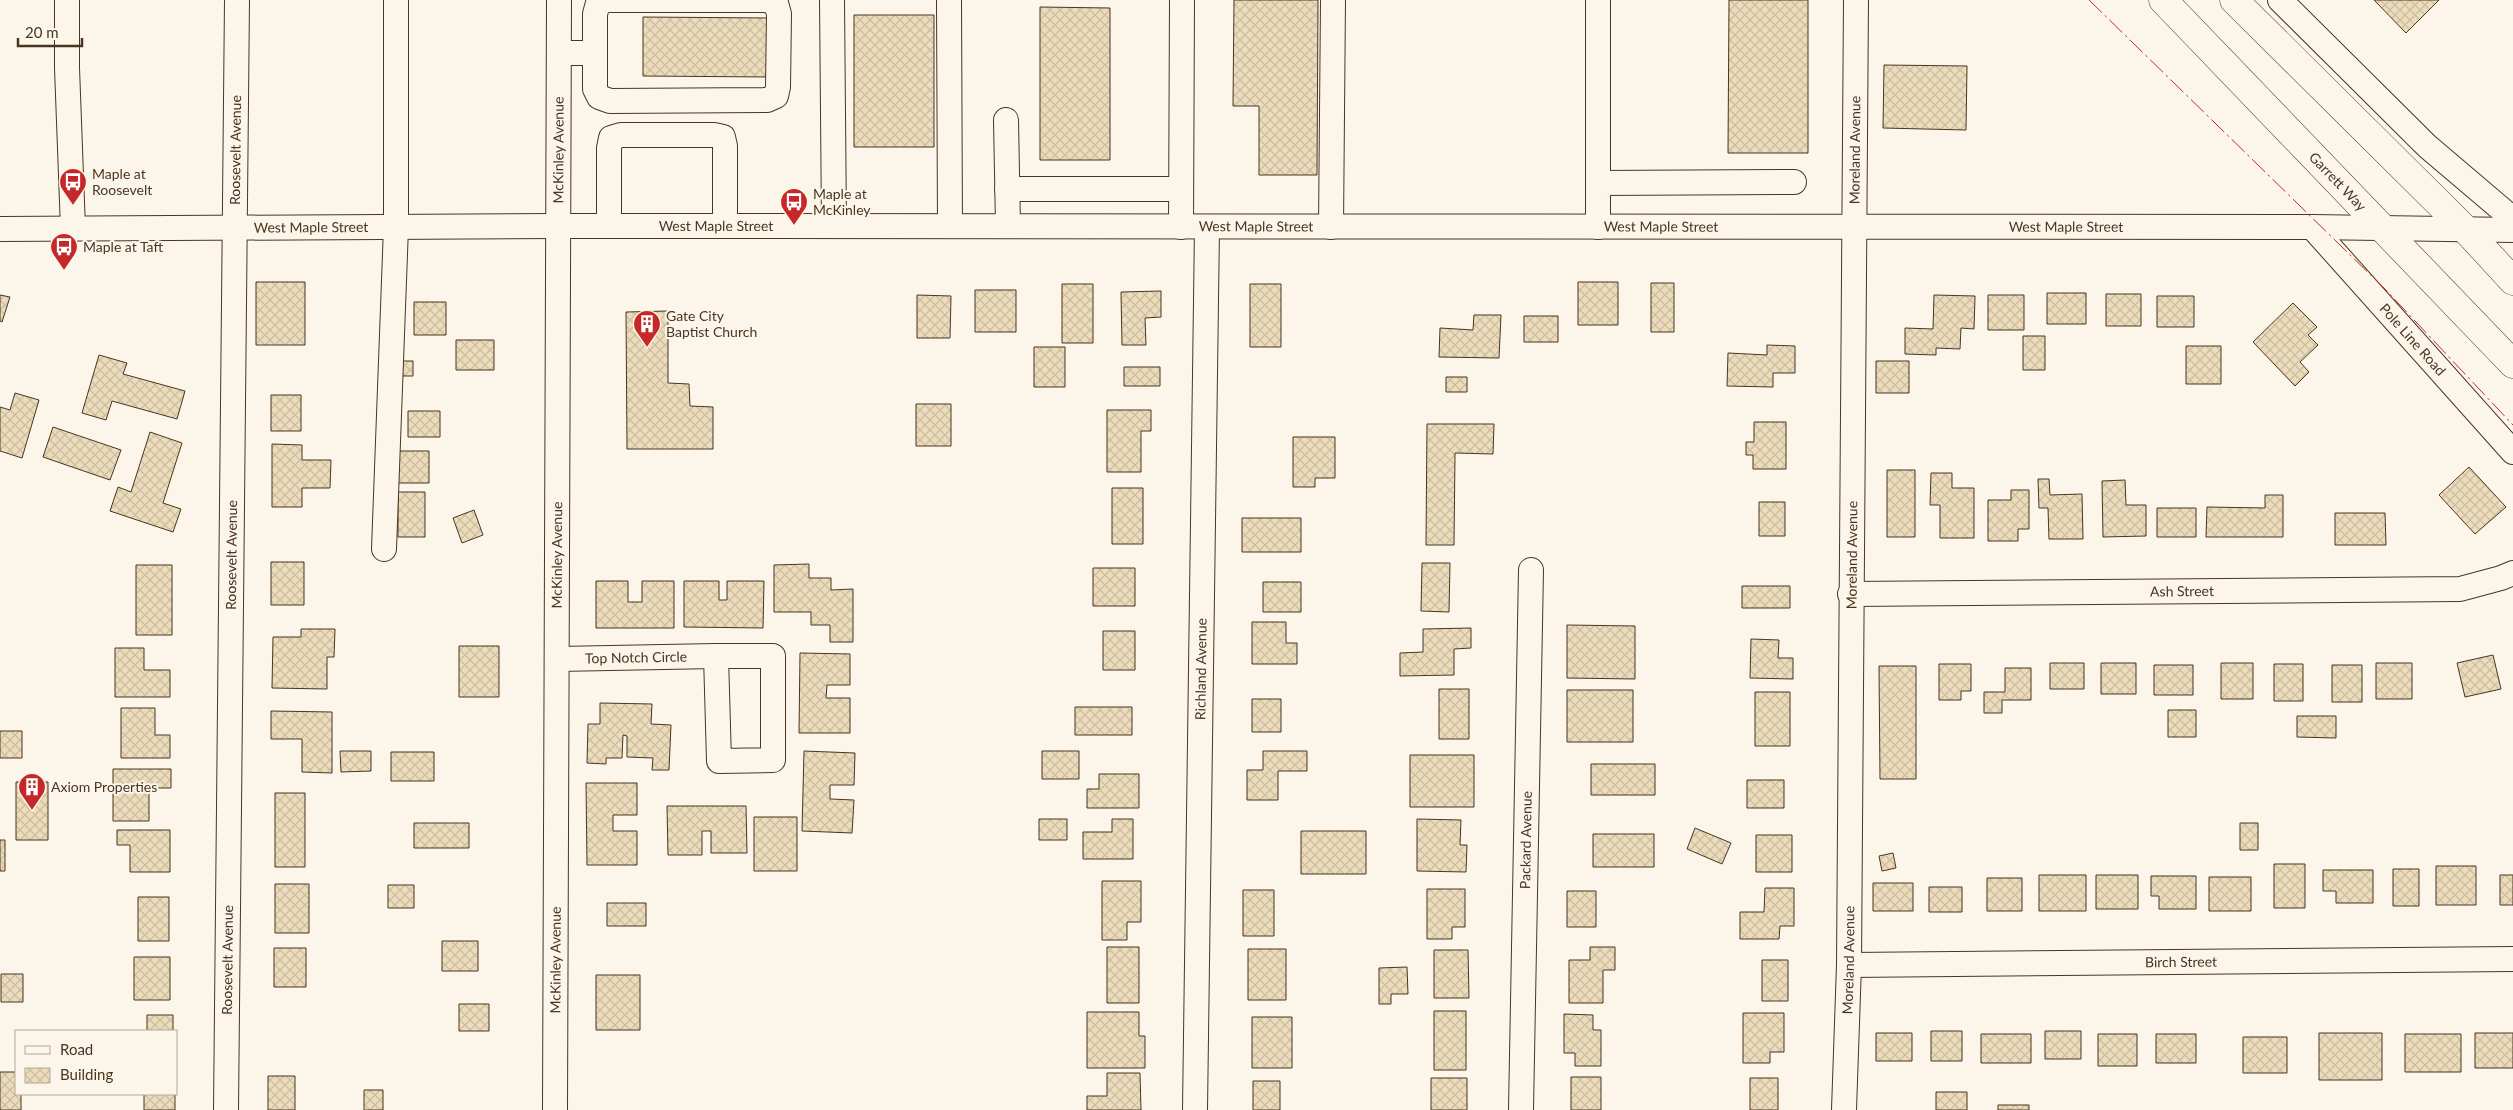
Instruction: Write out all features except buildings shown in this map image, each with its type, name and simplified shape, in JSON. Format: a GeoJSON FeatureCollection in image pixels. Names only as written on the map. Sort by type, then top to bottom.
{"type":"FeatureCollection","features":[{"type":"Feature","properties":{"kind":"main road","name":"Garrett Way"},"geometry":{"type":"LineString","coordinates":[[2163,0],[2513,364]]}},
{"type":"Feature","properties":{"kind":"main road"},"geometry":{"type":"LineString","coordinates":[[2234,0],[2466,230],[2513,280]]}},
{"type":"Feature","properties":{"kind":"street"},"geometry":{"type":"LineString","coordinates":[[67,0],[67,68],[73,229]]}},
{"type":"Feature","properties":{"kind":"street","name":"Roosevelt Avenue"},"geometry":{"type":"LineString","coordinates":[[226,1110],[237,0]]}},
{"type":"Feature","properties":{"kind":"street"},"geometry":{"type":"LineString","coordinates":[[384,549],[396,227],[396,0]]}},
{"type":"Feature","properties":{"kind":"street","name":"McKinley Avenue"},"geometry":{"type":"LineString","coordinates":[[555,1110],[559,0]]}},
{"type":"Feature","properties":{"kind":"street"},"geometry":{"type":"LineString","coordinates":[[607,0],[766,0],[776,3],[779,14],[778,87],[776,96],[767,100],[610,101],[599,97],[596,89],[595,53],[595,14],[598,3],[607,0]]}},
{"type":"Feature","properties":{"kind":"street"},"geometry":{"type":"LineString","coordinates":[[832,0],[834,226]]}},
{"type":"Feature","properties":{"kind":"street"},"geometry":{"type":"LineString","coordinates":[[949,0],[950,226]]}},
{"type":"Feature","properties":{"kind":"street"},"geometry":{"type":"LineString","coordinates":[[1181,227],[1182,0]]}},
{"type":"Feature","properties":{"kind":"street"},"geometry":{"type":"LineString","coordinates":[[1331,227],[1333,0]]}},
{"type":"Feature","properties":{"kind":"street"},"geometry":{"type":"LineString","coordinates":[[1598,0],[1598,227]]}},
{"type":"Feature","properties":{"kind":"street","name":"Moreland Avenue"},"geometry":{"type":"LineString","coordinates":[[1844,1110],[1849,965],[1850,594],[1856,0]]}},
{"type":"Feature","properties":{"kind":"street"},"geometry":{"type":"LineString","coordinates":[[2280,0],[2427,146],[2513,219]]}},
{"type":"Feature","properties":{"kind":"street"},"geometry":{"type":"LineString","coordinates":[[559,53],[595,53]]}},
{"type":"Feature","properties":{"kind":"street"},"geometry":{"type":"LineString","coordinates":[[1006,120],[1008,226]]}},
{"type":"Feature","properties":{"kind":"street"},"geometry":{"type":"LineString","coordinates":[[609,226],[609,148],[612,138],[621,135],[714,135],[722,138],[725,146],[725,226]]}},
{"type":"Feature","properties":{"kind":"street"},"geometry":{"type":"LineString","coordinates":[[1598,183],[1794,182]]}},
{"type":"Feature","properties":{"kind":"street"},"geometry":{"type":"LineString","coordinates":[[1007,189],[1181,189]]}},
{"type":"Feature","properties":{"kind":"street","name":"West Maple Street"},"geometry":{"type":"LineString","coordinates":[[0,229],[1008,226],[2312,227],[2513,230]]}},
{"type":"Feature","properties":{"kind":"street","name":"Richland Avenue"},"geometry":{"type":"LineString","coordinates":[[1195,1110],[1207,227]]}},
{"type":"Feature","properties":{"kind":"street","name":"Pole Line Road"},"geometry":{"type":"LineString","coordinates":[[2312,227],[2513,452]]}},
{"type":"Feature","properties":{"kind":"street","name":"Packard Avenue"},"geometry":{"type":"LineString","coordinates":[[1521,1110],[1531,570]]}},
{"type":"Feature","properties":{"kind":"street","name":"Ash Street"},"geometry":{"type":"LineString","coordinates":[[1850,594],[2460,589],[2513,573]]}},
{"type":"Feature","properties":{"kind":"street","name":"Top Notch Circle"},"geometry":{"type":"LineString","coordinates":[[557,659],[716,656],[773,656],[773,760],[719,761],[716,656]]}},
{"type":"Feature","properties":{"kind":"street","name":"Birch Street"},"geometry":{"type":"LineString","coordinates":[[1849,965],[2513,958]]}},
{"type":"Feature","properties":{"kind":"power"},"geometry":{"type":"LineString","coordinates":[[2089,0],[2384,288],[2513,425]]}},
{"type":"Feature","properties":{"kind":"place","name":"Maple at Roosevelt"},"geometry":{"type":"Point","coordinates":[73,206]}},
{"type":"Feature","properties":{"kind":"place","name":"Maple at McKinley"},"geometry":{"type":"Point","coordinates":[794,226]}},
{"type":"Feature","properties":{"kind":"place","name":"Maple at Taft"},"geometry":{"type":"Point","coordinates":[64,271]}},
{"type":"Feature","properties":{"kind":"place","name":"Gate City Baptist Church"},"geometry":{"type":"Point","coordinates":[647,348]}},
{"type":"Feature","properties":{"kind":"place","name":"Axiom Properties"},"geometry":{"type":"Point","coordinates":[32,811]}}]}
